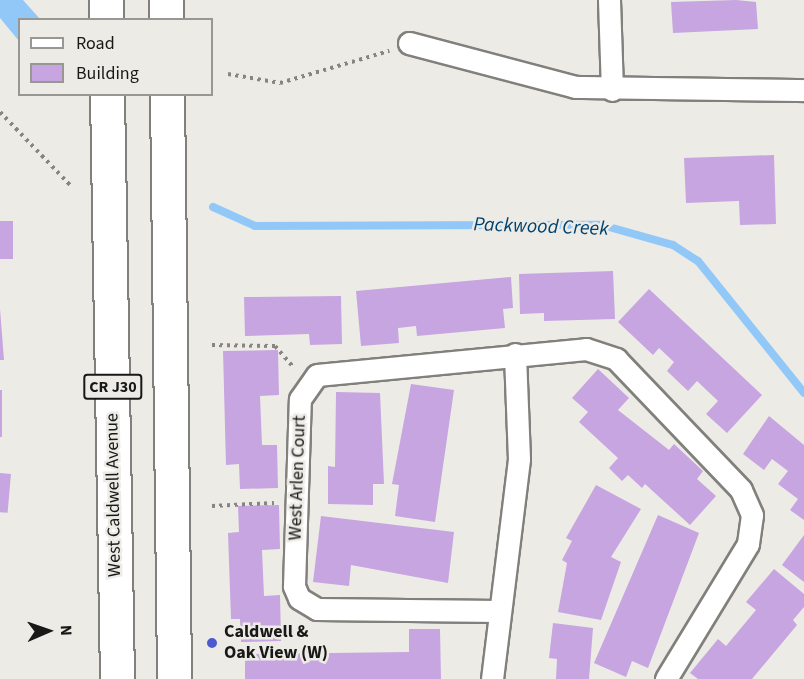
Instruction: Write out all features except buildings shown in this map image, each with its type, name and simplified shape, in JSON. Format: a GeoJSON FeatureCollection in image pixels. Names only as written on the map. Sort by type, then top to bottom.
{"type":"FeatureCollection","features":[{"type":"Feature","properties":{"kind":"main road"},"geometry":{"type":"LineString","coordinates":[[106,0],[106,18]]}},
{"type":"Feature","properties":{"kind":"main road"},"geometry":{"type":"LineString","coordinates":[[166,0],[166,18]]}},
{"type":"Feature","properties":{"kind":"main road","name":"West Caldwell Avenue"},"geometry":{"type":"LineString","coordinates":[[107,96],[117,679]]}},
{"type":"Feature","properties":{"kind":"main road","name":"CR J30"},"geometry":{"type":"LineString","coordinates":[[167,96],[174,679]]}},
{"type":"Feature","properties":{"kind":"street"},"geometry":{"type":"LineString","coordinates":[[609,0],[612,90]]}},
{"type":"Feature","properties":{"kind":"street"},"geometry":{"type":"LineString","coordinates":[[409,43],[525,78],[612,90],[804,90]]}},
{"type":"Feature","properties":{"kind":"street"},"geometry":{"type":"LineString","coordinates":[[308,385],[325,371],[515,354],[601,351],[630,374],[741,490],[752,515],[748,544],[666,679]]}},
{"type":"Feature","properties":{"kind":"street"},"geometry":{"type":"LineString","coordinates":[[492,679],[519,459],[515,354]]}},
{"type":"Feature","properties":{"kind":"street","name":"West Arlen Court"},"geometry":{"type":"LineString","coordinates":[[308,385],[300,399],[294,586],[308,604],[325,609],[499,611]]}},
{"type":"Feature","properties":{"kind":"path"},"geometry":{"type":"LineString","coordinates":[[228,74],[280,83],[409,43]]}},
{"type":"Feature","properties":{"kind":"path"},"geometry":{"type":"LineString","coordinates":[[0,112],[70,185]]}},
{"type":"Feature","properties":{"kind":"path"},"geometry":{"type":"LineString","coordinates":[[212,345],[275,346],[308,385]]}},
{"type":"Feature","properties":{"kind":"path"},"geometry":{"type":"LineString","coordinates":[[212,506],[297,502]]}},
{"type":"Feature","properties":{"kind":"water"},"geometry":{"type":"Polygon","coordinates":[[[0,0],[23,0],[39,18],[18,18],[18,40],[0,18],[0,0]]]}},
{"type":"Feature","properties":{"kind":"waterway","name":"Packwood Creek"},"geometry":{"type":"LineString","coordinates":[[213,207],[255,226],[602,225],[673,245],[698,261],[804,393]]}},
{"type":"Feature","properties":{"kind":"place","name":"Caldwell & Oak View (W)"},"geometry":{"type":"Point","coordinates":[212,643]}}]}
